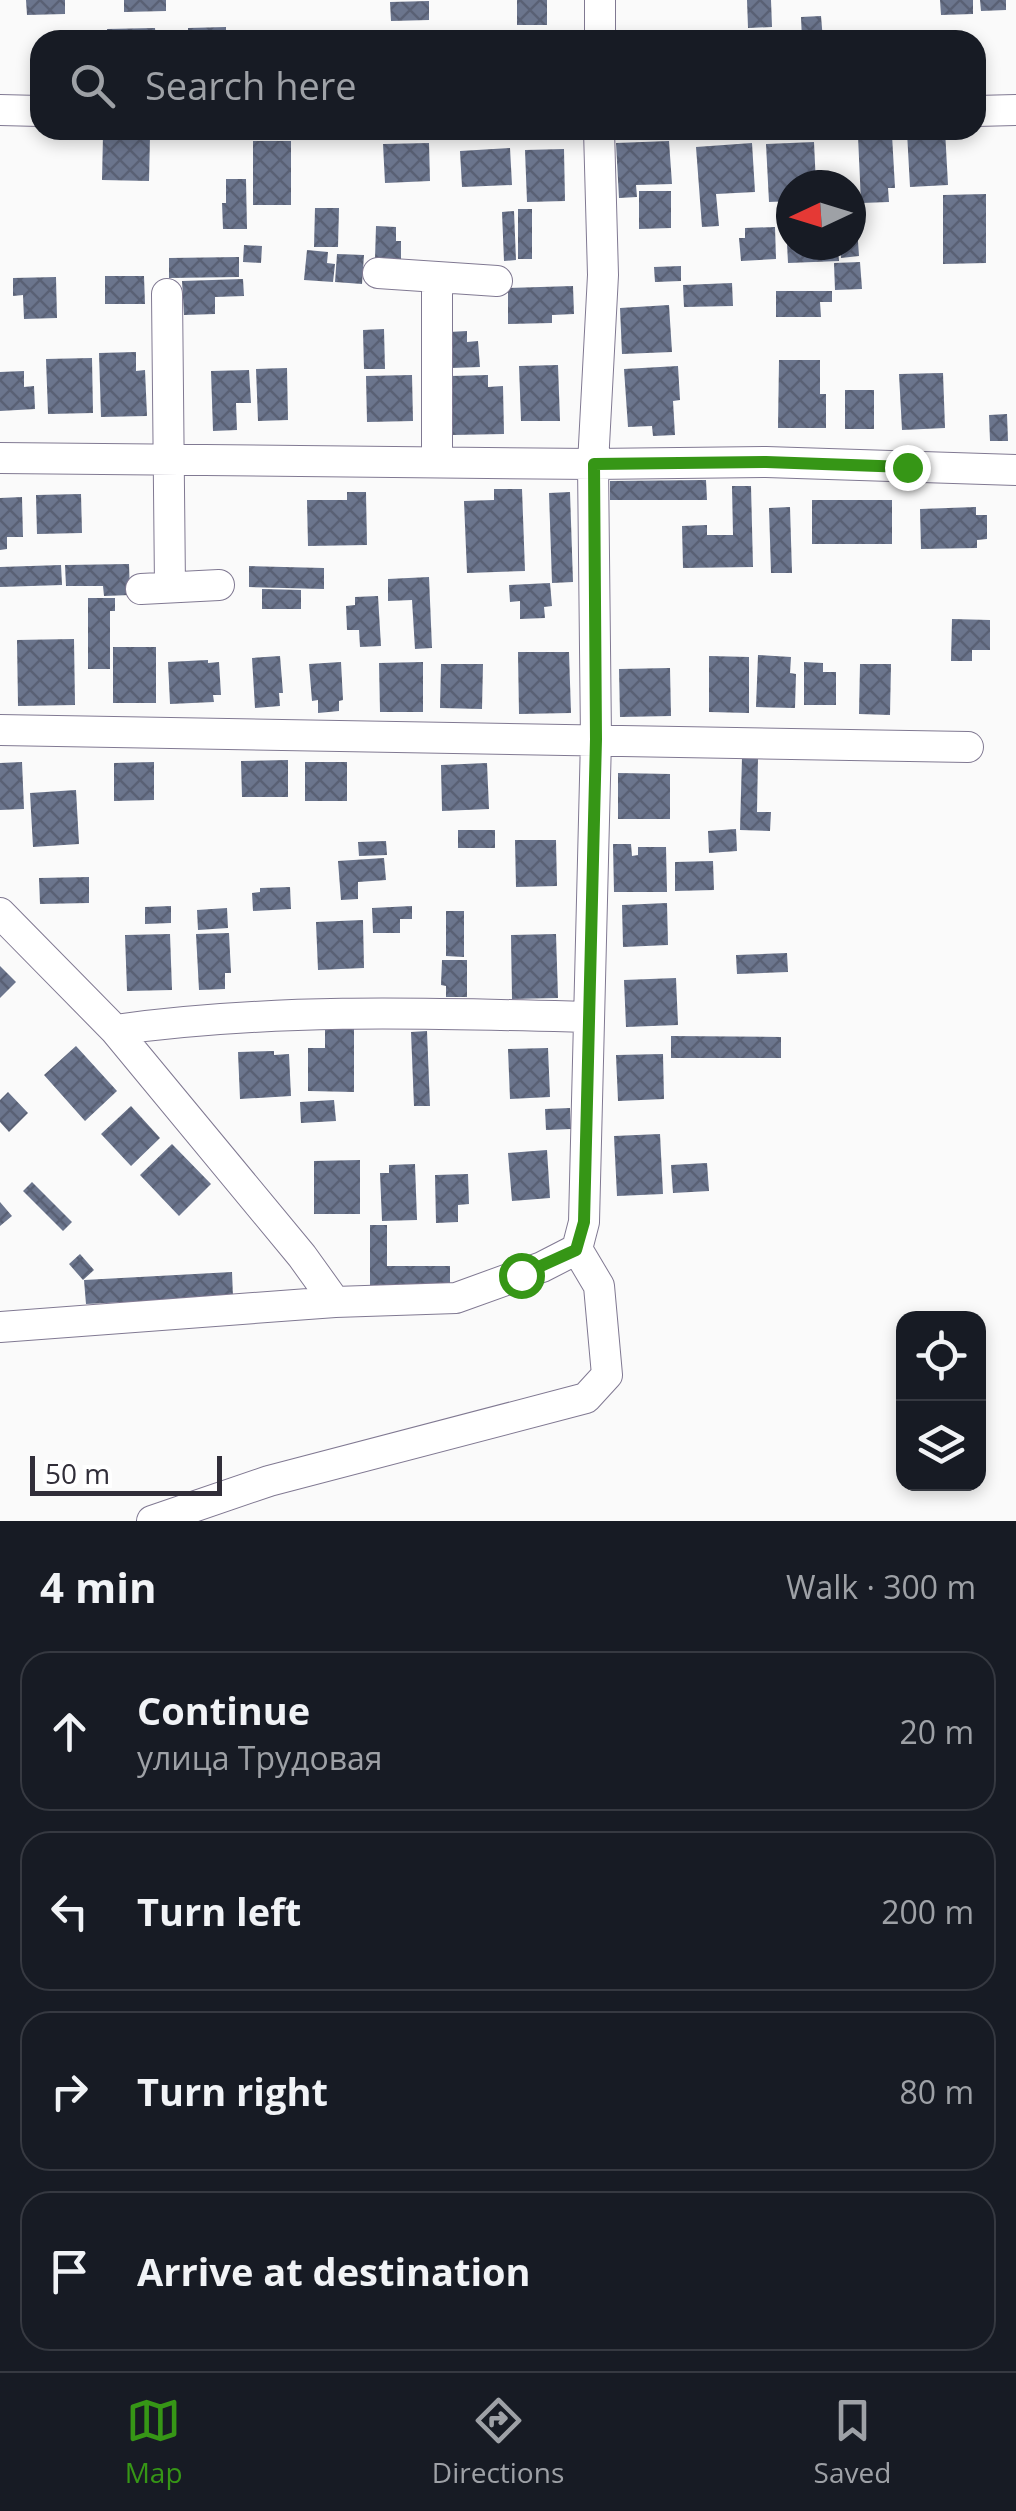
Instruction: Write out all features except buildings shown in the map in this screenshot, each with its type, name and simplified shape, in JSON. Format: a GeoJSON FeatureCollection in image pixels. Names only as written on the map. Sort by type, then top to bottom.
{"type":"FeatureCollection","features":[{"type":"Feature","properties":{"kind":"street"},"geometry":{"type":"LineString","coordinates":[[600,0],[600,30]]}},
{"type":"Feature","properties":{"kind":"street"},"geometry":{"type":"LineString","coordinates":[[0,110],[30,111]]}},
{"type":"Feature","properties":{"kind":"street"},"geometry":{"type":"LineString","coordinates":[[986,111],[1016,110]]}},
{"type":"Feature","properties":{"kind":"street"},"geometry":{"type":"LineString","coordinates":[[0,1327],[334,1302],[456,1298],[542,1268],[576,1250],[584,1222],[596,739],[594,464],[603,274],[599,140]]}},
{"type":"Feature","properties":{"kind":"street"},"geometry":{"type":"LineString","coordinates":[[378,273],[497,281]]}},
{"type":"Feature","properties":{"kind":"street"},"geometry":{"type":"LineString","coordinates":[[437,278],[437,462]]}},
{"type":"Feature","properties":{"kind":"street"},"geometry":{"type":"LineString","coordinates":[[167,294],[170,462],[156,588],[220,585]]}},
{"type":"Feature","properties":{"kind":"street"},"geometry":{"type":"LineString","coordinates":[[0,458],[170,462],[766,462],[1016,470]]}},
{"type":"Feature","properties":{"kind":"street"},"geometry":{"type":"LineString","coordinates":[[0,730],[968,748]]}},
{"type":"Feature","properties":{"kind":"street"},"geometry":{"type":"LineString","coordinates":[[0,913],[115,1030],[302,1256],[334,1302]]}},
{"type":"Feature","properties":{"kind":"street"},"geometry":{"type":"LineString","coordinates":[[115,1030],[196,1018],[373,1012],[588,1017]]}},
{"type":"Feature","properties":{"kind":"street"},"geometry":{"type":"LineString","coordinates":[[152,1521],[269,1482],[586,1398],[607,1375],[599,1286],[576,1250]]}},
{"type":"Feature","properties":{"kind":"route"},"geometry":{"type":"LineString","coordinates":[[521,1275],[576,1250],[584,1222],[596,739],[594,464],[766,462],[907,467]]}}]}
